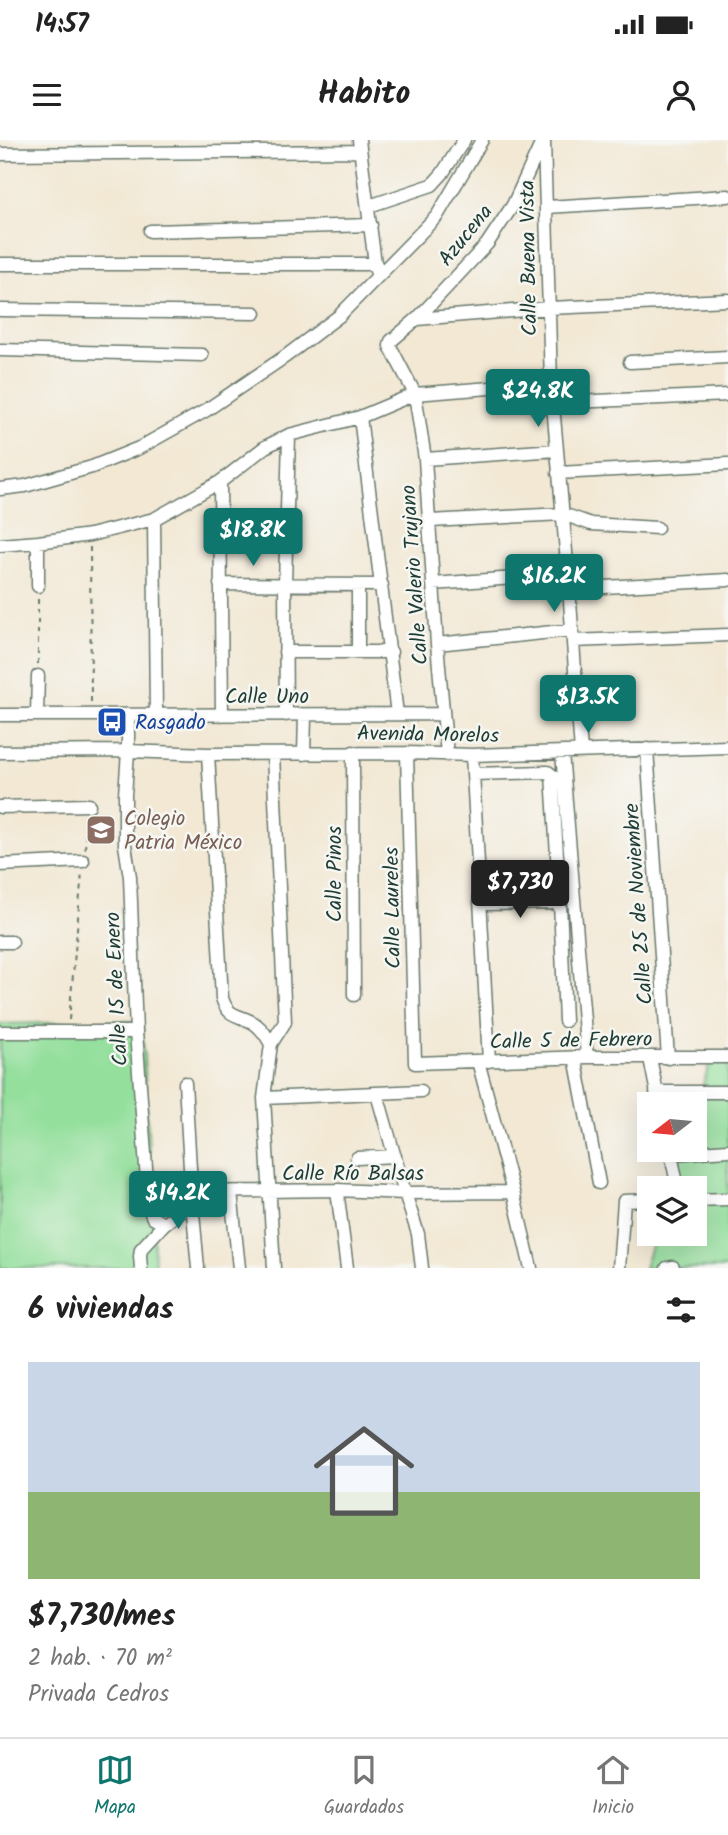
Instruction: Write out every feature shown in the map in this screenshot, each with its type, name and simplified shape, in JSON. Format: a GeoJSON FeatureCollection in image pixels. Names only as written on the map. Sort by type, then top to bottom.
{"type":"FeatureCollection","features":[{"type":"Feature","properties":{"kind":"street"},"geometry":{"type":"LineString","coordinates":[[369,206],[432,185],[464,140]]}},
{"type":"Feature","properties":{"kind":"street"},"geometry":{"type":"LineString","coordinates":[[0,489],[25,486],[92,467],[139,448],[205,411],[286,356],[339,316],[376,270],[437,216],[482,140]]}},
{"type":"Feature","properties":{"kind":"street","name":"Calle Buena Vista"},"geometry":{"type":"LineString","coordinates":[[544,140],[552,403],[581,752]]}},
{"type":"Feature","properties":{"kind":"street","name":"Azucena"},"geometry":{"type":"LineString","coordinates":[[395,337],[417,319],[487,244],[513,205],[544,140]]}},
{"type":"Feature","properties":{"kind":"street"},"geometry":{"type":"LineString","coordinates":[[0,154],[359,146],[376,270]]}},
{"type":"Feature","properties":{"kind":"street"},"geometry":{"type":"LineString","coordinates":[[547,207],[728,196]]}},
{"type":"Feature","properties":{"kind":"street"},"geometry":{"type":"LineString","coordinates":[[150,231],[371,225]]}},
{"type":"Feature","properties":{"kind":"street"},"geometry":{"type":"LineString","coordinates":[[0,264],[330,265],[376,270]]}},
{"type":"Feature","properties":{"kind":"street"},"geometry":{"type":"LineString","coordinates":[[417,319],[549,308],[728,300]]}},
{"type":"Feature","properties":{"kind":"street"},"geometry":{"type":"LineString","coordinates":[[0,310],[255,313]]}},
{"type":"Feature","properties":{"kind":"street","name":"Calle Valerio Trujano"},"geometry":{"type":"LineString","coordinates":[[395,337],[390,346],[415,394],[425,459],[447,755]]}},
{"type":"Feature","properties":{"kind":"street"},"geometry":{"type":"LineString","coordinates":[[0,350],[202,355]]}},
{"type":"Feature","properties":{"kind":"street"},"geometry":{"type":"LineString","coordinates":[[630,362],[728,357]]}},
{"type":"Feature","properties":{"kind":"street"},"geometry":{"type":"LineString","coordinates":[[0,545],[90,535],[154,519],[220,482],[265,447],[289,435],[360,417],[415,394],[551,383]]}},
{"type":"Feature","properties":{"kind":"street"},"geometry":{"type":"LineString","coordinates":[[552,403],[728,395]]}},
{"type":"Feature","properties":{"kind":"street"},"geometry":{"type":"LineString","coordinates":[[360,417],[397,714]]}},
{"type":"Feature","properties":{"kind":"street"},"geometry":{"type":"LineString","coordinates":[[286,715],[285,585],[289,435]]}},
{"type":"Feature","properties":{"kind":"street"},"geometry":{"type":"LineString","coordinates":[[425,459],[556,450]]}},
{"type":"Feature","properties":{"kind":"street"},"geometry":{"type":"LineString","coordinates":[[558,473],[728,464]]}},
{"type":"Feature","properties":{"kind":"street"},"geometry":{"type":"LineString","coordinates":[[220,482],[222,715]]}},
{"type":"Feature","properties":{"kind":"street"},"geometry":{"type":"LineString","coordinates":[[430,521],[563,513],[591,524],[657,528]]}},
{"type":"Feature","properties":{"kind":"street"},"geometry":{"type":"LineString","coordinates":[[154,519],[156,715]]}},
{"type":"Feature","properties":{"kind":"street"},"geometry":{"type":"LineString","coordinates":[[38,542],[38,586]]}},
{"type":"Feature","properties":{"kind":"street"},"geometry":{"type":"LineString","coordinates":[[433,584],[568,574]]}},
{"type":"Feature","properties":{"kind":"street"},"geometry":{"type":"LineString","coordinates":[[569,589],[728,580]]}},
{"type":"Feature","properties":{"kind":"street"},"geometry":{"type":"LineString","coordinates":[[220,584],[382,585]]}},
{"type":"Feature","properties":{"kind":"street"},"geometry":{"type":"LineString","coordinates":[[358,584],[358,651]]}},
{"type":"Feature","properties":{"kind":"street"},"geometry":{"type":"LineString","coordinates":[[438,644],[572,635],[728,635]]}},
{"type":"Feature","properties":{"kind":"street"},"geometry":{"type":"LineString","coordinates":[[285,652],[391,652]]}},
{"type":"Feature","properties":{"kind":"street"},"geometry":{"type":"LineString","coordinates":[[37,714],[38,676]]}},
{"type":"Feature","properties":{"kind":"street","name":"Calle Uno"},"geometry":{"type":"LineString","coordinates":[[0,715],[443,714]]}},
{"type":"Feature","properties":{"kind":"street","name":"Calle 15 de Enero"},"geometry":{"type":"LineString","coordinates":[[128,715],[125,845],[130,877],[136,1032],[149,1208],[153,1218],[161,1223]]}},
{"type":"Feature","properties":{"kind":"street"},"geometry":{"type":"LineString","coordinates":[[304,754],[305,716]]}},
{"type":"Feature","properties":{"kind":"street","name":"Avenida Morelos"},"geometry":{"type":"LineString","coordinates":[[0,752],[353,752],[472,755],[728,747]]}},
{"type":"Feature","properties":{"kind":"street","name":"Calle 25 de Noviembre"},"geometry":{"type":"LineString","coordinates":[[647,748],[668,1058]]}},
{"type":"Feature","properties":{"kind":"street","name":"Calle Pinos"},"geometry":{"type":"LineString","coordinates":[[353,752],[354,995]]}},
{"type":"Feature","properties":{"kind":"street","name":"Calle Laureles"},"geometry":{"type":"LineString","coordinates":[[407,753],[415,1063]]}},
{"type":"Feature","properties":{"kind":"street"},"geometry":{"type":"LineString","coordinates":[[562,753],[581,1057],[599,1183]]}},
{"type":"Feature","properties":{"kind":"street"},"geometry":{"type":"LineString","coordinates":[[208,754],[222,998],[225,1009],[233,1016],[254,1023],[271,1044]]}},
{"type":"Feature","properties":{"kind":"street"},"geometry":{"type":"LineString","coordinates":[[273,754],[285,1022],[271,1044],[264,1098],[274,1268]]}},
{"type":"Feature","properties":{"kind":"street"},"geometry":{"type":"LineString","coordinates":[[472,755],[481,904],[484,1061],[531,1268]]}},
{"type":"Feature","properties":{"kind":"street"},"geometry":{"type":"LineString","coordinates":[[473,774],[548,772],[552,775],[565,1021]]}},
{"type":"Feature","properties":{"kind":"street"},"geometry":{"type":"LineString","coordinates":[[0,807],[89,805]]}},
{"type":"Feature","properties":{"kind":"street"},"geometry":{"type":"LineString","coordinates":[[0,865],[83,862]]}},
{"type":"Feature","properties":{"kind":"street"},"geometry":{"type":"LineString","coordinates":[[481,904],[560,903]]}},
{"type":"Feature","properties":{"kind":"street"},"geometry":{"type":"LineString","coordinates":[[0,1032],[136,1032]]}},
{"type":"Feature","properties":{"kind":"street","name":"Calle 5 de Febrero"},"geometry":{"type":"LineString","coordinates":[[415,1063],[581,1057],[728,1057]]}},
{"type":"Feature","properties":{"kind":"street"},"geometry":{"type":"LineString","coordinates":[[650,1058],[657,1092]]}},
{"type":"Feature","properties":{"kind":"street"},"geometry":{"type":"LineString","coordinates":[[185,1083],[198,1268]]}},
{"type":"Feature","properties":{"kind":"street"},"geometry":{"type":"LineString","coordinates":[[264,1098],[421,1091]]}},
{"type":"Feature","properties":{"kind":"street"},"geometry":{"type":"LineString","coordinates":[[707,1094],[728,1092]]}},
{"type":"Feature","properties":{"kind":"street"},"geometry":{"type":"LineString","coordinates":[[377,1094],[418,1234],[422,1268]]}},
{"type":"Feature","properties":{"kind":"street"},"geometry":{"type":"LineString","coordinates":[[707,1151],[728,1150]]}},
{"type":"Feature","properties":{"kind":"street"},"geometry":{"type":"LineString","coordinates":[[357,1158],[395,1156]]}},
{"type":"Feature","properties":{"kind":"street"},"geometry":{"type":"LineString","coordinates":[[337,1191],[347,1268]]}},
{"type":"Feature","properties":{"kind":"street"},"geometry":{"type":"LineString","coordinates":[[231,1192],[239,1268]]}},
{"type":"Feature","properties":{"kind":"street","name":"Calle Río Balsas"},"geometry":{"type":"LineString","coordinates":[[192,1197],[231,1192],[513,1192]]}},
{"type":"Feature","properties":{"kind":"street"},"geometry":{"type":"LineString","coordinates":[[141,1268],[141,1250],[161,1223],[172,1219],[192,1197]]}},
{"type":"Feature","properties":{"kind":"street"},"geometry":{"type":"LineString","coordinates":[[707,1200],[728,1199]]}},
{"type":"Feature","properties":{"kind":"street"},"geometry":{"type":"LineString","coordinates":[[619,1268],[624,1200],[637,1200]]}},
{"type":"Feature","properties":{"kind":"path"},"geometry":{"type":"LineString","coordinates":[[90,535],[91,714]]}},
{"type":"Feature","properties":{"kind":"path"},"geometry":{"type":"LineString","coordinates":[[38,586],[38,676]]}},
{"type":"Feature","properties":{"kind":"path"},"geometry":{"type":"LineString","coordinates":[[68,1032],[89,805]]}},
{"type":"Feature","properties":{"kind":"green space"},"geometry":{"type":"Polygon","coordinates":[[[142,1021],[155,1268],[0,1268],[0,1024],[142,1021]]]}},
{"type":"Feature","properties":{"kind":"green space"},"geometry":{"type":"Polygon","coordinates":[[[712,1056],[728,1056],[728,1268],[644,1268],[651,1246],[707,1246],[707,1176],[674,1176],[678,1162],[707,1162],[707,1092],[701,1092],[712,1056]]]}},
{"type":"Feature","properties":{"kind":"place","name":"Rasgado"},"geometry":{"type":"Point","coordinates":[112,722]}},
{"type":"Feature","properties":{"kind":"place","name":"Colegio Patria México"},"geometry":{"type":"Point","coordinates":[101,830]}}]}
